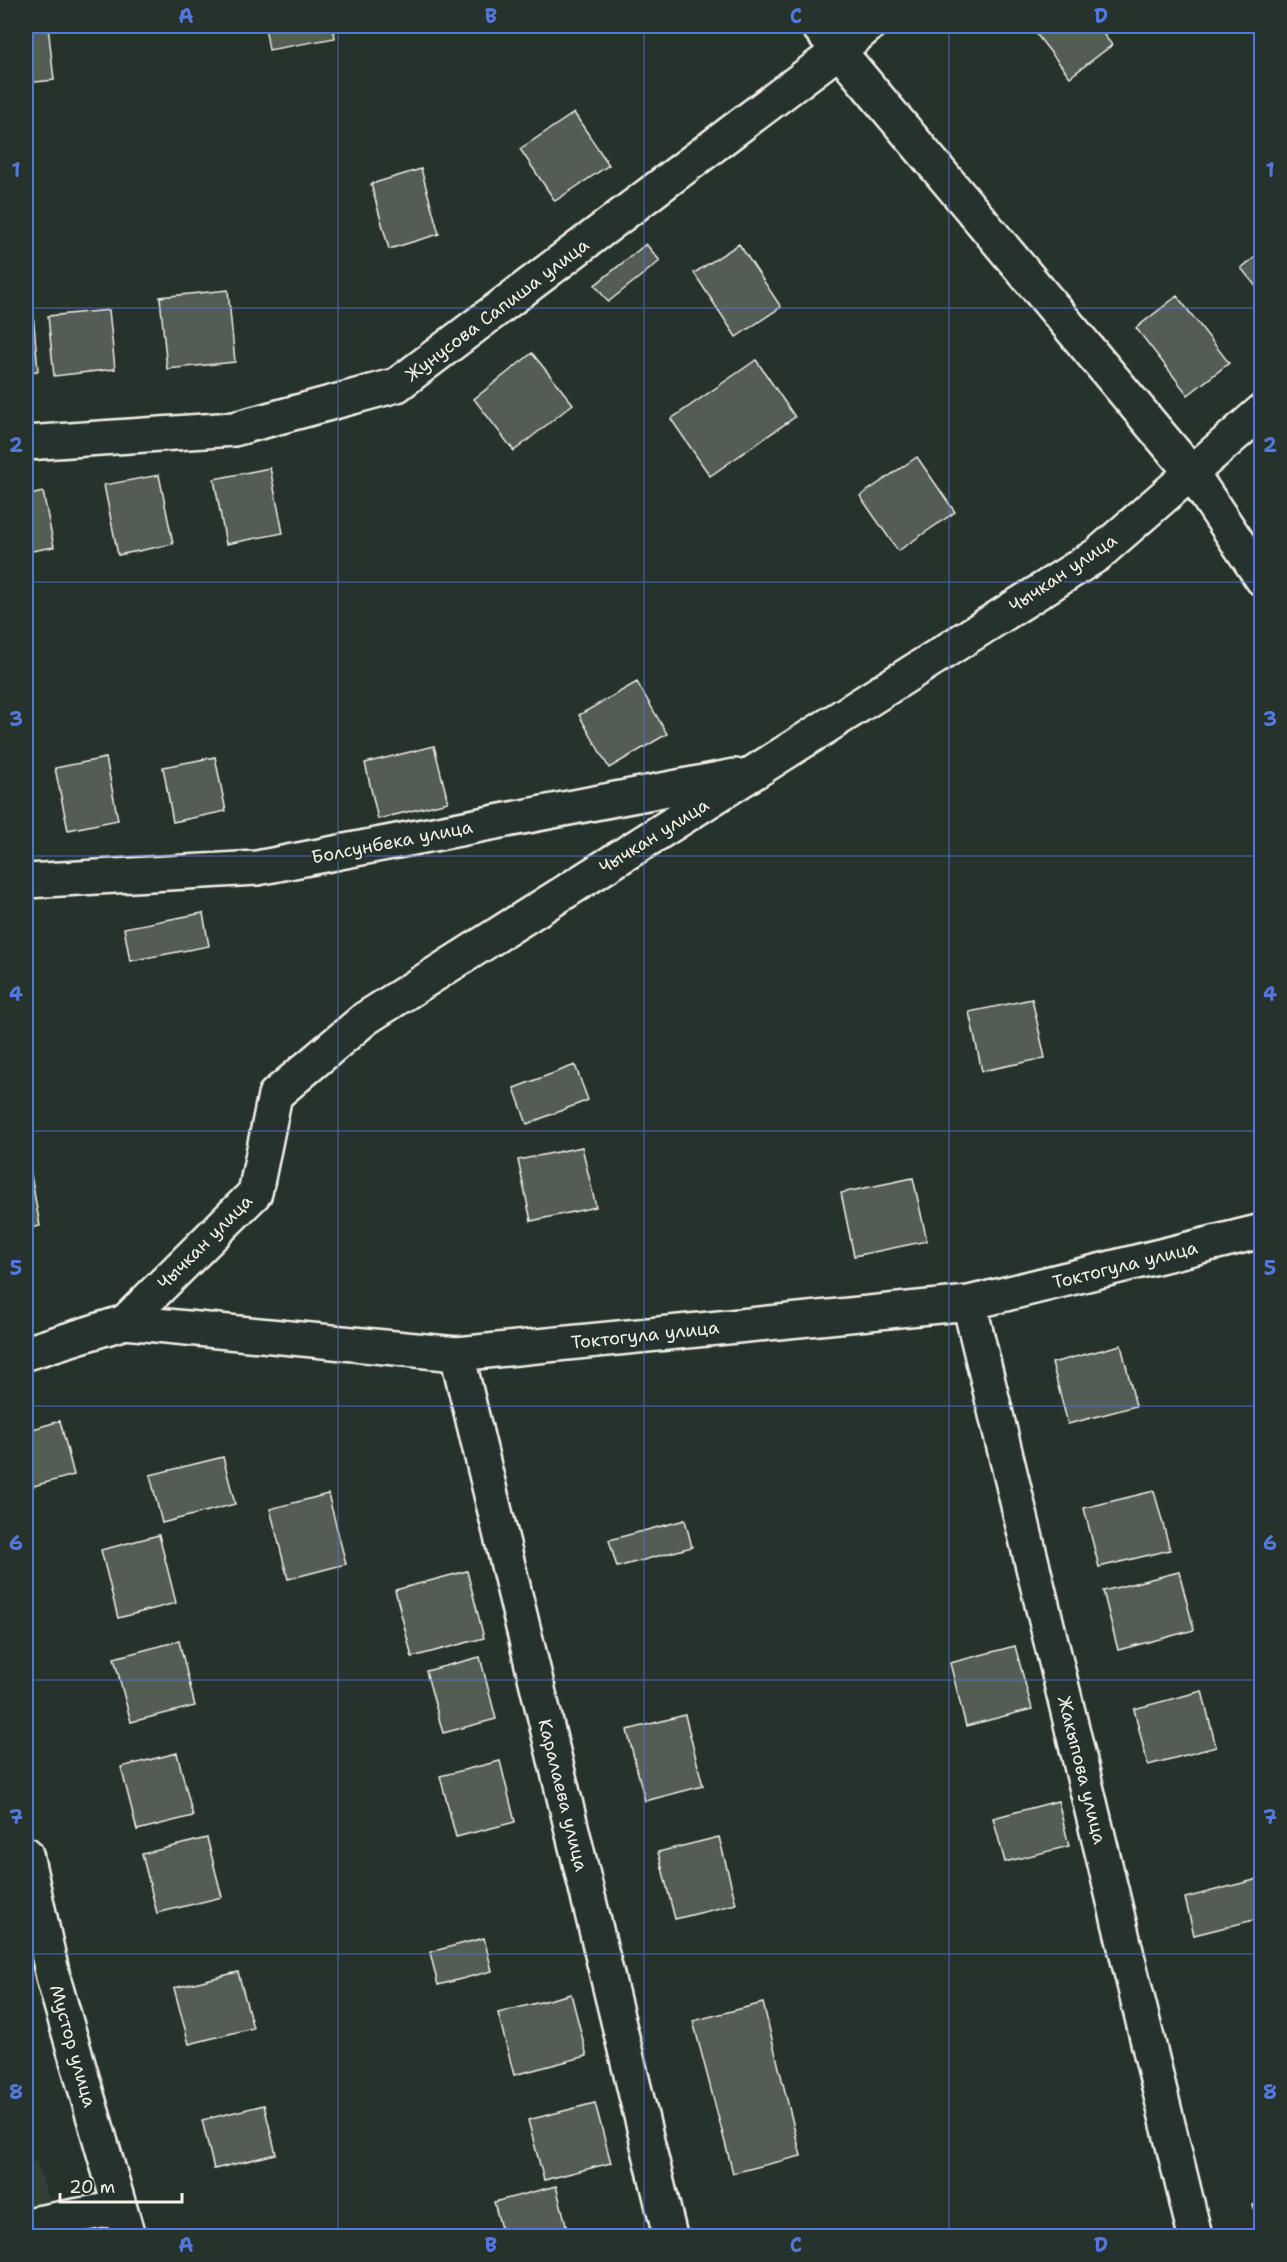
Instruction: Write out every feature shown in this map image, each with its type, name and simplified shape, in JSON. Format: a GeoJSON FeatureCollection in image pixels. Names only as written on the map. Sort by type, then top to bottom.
{"type":"FeatureCollection","features":[{"type":"Feature","properties":{"kind":"street"},"geometry":{"type":"LineString","coordinates":[[818,26],[1191,472],[1262,579]]}},
{"type":"Feature","properties":{"kind":"street","name":"Жунусова Сапиша улица"},"geometry":{"type":"LineString","coordinates":[[26,443],[234,429],[397,385],[840,50],[868,26]]}},
{"type":"Feature","properties":{"kind":"street","name":"Чычкан улица"},"geometry":{"type":"LineString","coordinates":[[125,1322],[255,1193],[275,1095],[366,1018],[1096,555],[1262,411]]}},
{"type":"Feature","properties":{"kind":"street","name":"Болсунбека улица"},"geometry":{"type":"LineString","coordinates":[[26,881],[257,868],[754,772]]}},
{"type":"Feature","properties":{"kind":"street","name":"Токтогула улица"},"geometry":{"type":"LineString","coordinates":[[26,1353],[125,1322],[457,1353],[969,1303],[1262,1231]]}},
{"type":"Feature","properties":{"kind":"street","name":"Жакыпова улица"},"geometry":{"type":"LineString","coordinates":[[969,1303],[1195,2236]]}},
{"type":"Feature","properties":{"kind":"street","name":"Каралаева улица"},"geometry":{"type":"LineString","coordinates":[[457,1353],[670,2236]]}},
{"type":"Feature","properties":{"kind":"street","name":"Мустор улица"},"geometry":{"type":"LineString","coordinates":[[26,1854],[54,1981],[124,2222]]}},
{"type":"Feature","properties":{"kind":"street"},"geometry":{"type":"LineString","coordinates":[[26,2224],[124,2222]]}},
{"type":"Feature","properties":{"kind":"shaded area"},"geometry":{"type":"Polygon","coordinates":[[[37,2161],[59,2236],[26,2236],[26,2163],[37,2161]]]}},
{"type":"Feature","properties":{"kind":"building"},"geometry":{"type":"Polygon","coordinates":[[[26,26],[48,26],[54,80],[26,83],[26,26]]]}},
{"type":"Feature","properties":{"kind":"building"},"geometry":{"type":"Polygon","coordinates":[[[265,26],[333,26],[335,38],[269,50],[265,26]]]}},
{"type":"Feature","properties":{"kind":"building"},"geometry":{"type":"Polygon","coordinates":[[[1030,26],[1097,26],[1112,45],[1070,77],[1030,26]]]}},
{"type":"Feature","properties":{"kind":"building"},"geometry":{"type":"Polygon","coordinates":[[[574,113],[609,165],[555,201],[520,149],[574,113]]]}},
{"type":"Feature","properties":{"kind":"building"},"geometry":{"type":"Polygon","coordinates":[[[421,169],[439,234],[389,249],[371,184],[421,169]]]}},
{"type":"Feature","properties":{"kind":"building"},"geometry":{"type":"Polygon","coordinates":[[[646,244],[660,261],[608,302],[595,285],[646,244]]]}},
{"type":"Feature","properties":{"kind":"building"},"geometry":{"type":"Polygon","coordinates":[[[739,244],[781,307],[736,337],[694,273],[739,244]]]}},
{"type":"Feature","properties":{"kind":"building"},"geometry":{"type":"Polygon","coordinates":[[[1262,252],[1262,294],[1241,268],[1262,252]]]}},
{"type":"Feature","properties":{"kind":"building"},"geometry":{"type":"Polygon","coordinates":[[[228,290],[235,362],[167,369],[160,297],[228,290]]]}},
{"type":"Feature","properties":{"kind":"building"},"geometry":{"type":"Polygon","coordinates":[[[1177,296],[1229,363],[1188,395],[1136,328],[1177,296]]]}},
{"type":"Feature","properties":{"kind":"building"},"geometry":{"type":"Polygon","coordinates":[[[109,310],[115,369],[54,376],[48,316],[109,310]]]}},
{"type":"Feature","properties":{"kind":"building"},"geometry":{"type":"Polygon","coordinates":[[[33,313],[38,371],[26,372],[26,314],[33,313]]]}},
{"type":"Feature","properties":{"kind":"building"},"geometry":{"type":"Polygon","coordinates":[[[532,353],[573,404],[514,451],[474,399],[532,353]]]}},
{"type":"Feature","properties":{"kind":"building"},"geometry":{"type":"Polygon","coordinates":[[[756,360],[795,417],[710,476],[671,419],[756,360]]]}},
{"type":"Feature","properties":{"kind":"building"},"geometry":{"type":"Polygon","coordinates":[[[917,457],[955,512],[898,551],[860,496],[917,457]]]}},
{"type":"Feature","properties":{"kind":"building"},"geometry":{"type":"Polygon","coordinates":[[[270,468],[283,533],[226,544],[214,479],[270,468]]]}},
{"type":"Feature","properties":{"kind":"building"},"geometry":{"type":"Polygon","coordinates":[[[159,475],[173,544],[118,555],[104,485],[159,475]]]}},
{"type":"Feature","properties":{"kind":"building"},"geometry":{"type":"Polygon","coordinates":[[[43,492],[54,547],[26,552],[26,496],[43,492]]]}},
{"type":"Feature","properties":{"kind":"building"},"geometry":{"type":"Polygon","coordinates":[[[637,682],[667,734],[609,768],[579,715],[637,682]]]}},
{"type":"Feature","properties":{"kind":"building"},"geometry":{"type":"Polygon","coordinates":[[[434,746],[448,802],[378,819],[365,763],[434,746]]]}},
{"type":"Feature","properties":{"kind":"building"},"geometry":{"type":"Polygon","coordinates":[[[215,757],[226,811],[173,822],[163,767],[215,757]]]}},
{"type":"Feature","properties":{"kind":"building"},"geometry":{"type":"Polygon","coordinates":[[[106,758],[118,820],[68,830],[55,768],[106,758]]]}},
{"type":"Feature","properties":{"kind":"building"},"geometry":{"type":"Polygon","coordinates":[[[203,913],[209,946],[130,961],[124,928],[203,913]]]}},
{"type":"Feature","properties":{"kind":"building"},"geometry":{"type":"Polygon","coordinates":[[[1032,999],[1045,1058],[982,1071],[969,1012],[1032,999]]]}},
{"type":"Feature","properties":{"kind":"building"},"geometry":{"type":"Polygon","coordinates":[[[575,1065],[588,1100],[527,1124],[514,1088],[575,1065]]]}},
{"type":"Feature","properties":{"kind":"building"},"geometry":{"type":"Polygon","coordinates":[[[26,1147],[40,1226],[26,1229],[26,1147]]]}},
{"type":"Feature","properties":{"kind":"building"},"geometry":{"type":"Polygon","coordinates":[[[582,1147],[596,1207],[531,1221],[518,1160],[582,1147]]]}},
{"type":"Feature","properties":{"kind":"building"},"geometry":{"type":"Polygon","coordinates":[[[913,1178],[927,1241],[854,1256],[841,1193],[913,1178]]]}},
{"type":"Feature","properties":{"kind":"building"},"geometry":{"type":"Polygon","coordinates":[[[1121,1345],[1136,1406],[1068,1424],[1052,1363],[1121,1345]]]}},
{"type":"Feature","properties":{"kind":"building"},"geometry":{"type":"Polygon","coordinates":[[[60,1421],[74,1475],[26,1488],[26,1431],[60,1421]]]}},
{"type":"Feature","properties":{"kind":"building"},"geometry":{"type":"Polygon","coordinates":[[[223,1457],[235,1504],[162,1523],[150,1475],[223,1457]]]}},
{"type":"Feature","properties":{"kind":"building"},"geometry":{"type":"Polygon","coordinates":[[[1154,1491],[1170,1550],[1099,1567],[1084,1508],[1154,1491]]]}},
{"type":"Feature","properties":{"kind":"building"},"geometry":{"type":"Polygon","coordinates":[[[328,1494],[346,1564],[288,1579],[270,1509],[328,1494]]]}},
{"type":"Feature","properties":{"kind":"building"},"geometry":{"type":"Polygon","coordinates":[[[685,1520],[692,1547],[617,1567],[609,1540],[685,1520]]]}},
{"type":"Feature","properties":{"kind":"building"},"geometry":{"type":"Polygon","coordinates":[[[159,1535],[176,1603],[118,1618],[101,1550],[159,1535]]]}},
{"type":"Feature","properties":{"kind":"building"},"geometry":{"type":"Polygon","coordinates":[[[467,1571],[484,1638],[412,1657],[395,1590],[467,1571]]]}},
{"type":"Feature","properties":{"kind":"building"},"geometry":{"type":"Polygon","coordinates":[[[1179,1572],[1194,1630],[1118,1650],[1103,1591],[1179,1572]]]}},
{"type":"Feature","properties":{"kind":"building"},"geometry":{"type":"Polygon","coordinates":[[[179,1641],[195,1706],[131,1722],[114,1658],[179,1641]]]}},
{"type":"Feature","properties":{"kind":"building"},"geometry":{"type":"Polygon","coordinates":[[[1015,1646],[1032,1709],[966,1726],[950,1663],[1015,1646]]]}},
{"type":"Feature","properties":{"kind":"building"},"geometry":{"type":"Polygon","coordinates":[[[480,1657],[496,1719],[443,1733],[426,1671],[480,1657]]]}},
{"type":"Feature","properties":{"kind":"building"},"geometry":{"type":"Polygon","coordinates":[[[1202,1691],[1216,1747],[1148,1765],[1134,1709],[1202,1691]]]}},
{"type":"Feature","properties":{"kind":"building"},"geometry":{"type":"Polygon","coordinates":[[[685,1715],[703,1786],[645,1801],[627,1730],[685,1715]]]}},
{"type":"Feature","properties":{"kind":"building"},"geometry":{"type":"Polygon","coordinates":[[[177,1753],[193,1816],[137,1830],[121,1767],[177,1753]]]}},
{"type":"Feature","properties":{"kind":"building"},"geometry":{"type":"Polygon","coordinates":[[[500,1761],[515,1822],[456,1837],[440,1776],[500,1761]]]}},
{"type":"Feature","properties":{"kind":"building"},"geometry":{"type":"Polygon","coordinates":[[[1058,1801],[1069,1846],[1005,1862],[993,1818],[1058,1801]]]}},
{"type":"Feature","properties":{"kind":"building"},"geometry":{"type":"Polygon","coordinates":[[[719,1837],[736,1904],[675,1919],[658,1852],[719,1837]]]}},
{"type":"Feature","properties":{"kind":"building"},"geometry":{"type":"Polygon","coordinates":[[[207,1838],[222,1897],[157,1913],[142,1854],[207,1838]]]}},
{"type":"Feature","properties":{"kind":"building"},"geometry":{"type":"Polygon","coordinates":[[[1262,1878],[1262,1918],[1194,1935],[1185,1898],[1262,1878]]]}},
{"type":"Feature","properties":{"kind":"building"},"geometry":{"type":"Polygon","coordinates":[[[484,1938],[492,1971],[438,1985],[430,1952],[484,1938]]]}},
{"type":"Feature","properties":{"kind":"building"},"geometry":{"type":"Polygon","coordinates":[[[238,1972],[253,2028],[189,2044],[174,1988],[238,1972]]]}},
{"type":"Feature","properties":{"kind":"building"},"geometry":{"type":"Polygon","coordinates":[[[571,1994],[587,2056],[514,2075],[498,2013],[571,1994]]]}},
{"type":"Feature","properties":{"kind":"building"},"geometry":{"type":"Polygon","coordinates":[[[763,2003],[801,2156],[733,2173],[693,2021],[763,2003]]]}},
{"type":"Feature","properties":{"kind":"building"},"geometry":{"type":"Polygon","coordinates":[[[595,2103],[611,2163],[544,2180],[528,2120],[595,2103]]]}},
{"type":"Feature","properties":{"kind":"building"},"geometry":{"type":"Polygon","coordinates":[[[264,2105],[276,2154],[214,2169],[202,2120],[264,2105]]]}},
{"type":"Feature","properties":{"kind":"building"},"geometry":{"type":"Polygon","coordinates":[[[556,2186],[569,2236],[503,2236],[494,2202],[556,2186]]]}},
{"type":"Feature","properties":{"kind":"building"},"geometry":{"type":"Polygon","coordinates":[[[1262,2202],[1262,2236],[1261,2236],[1253,2205],[1262,2202]]]}}]}
